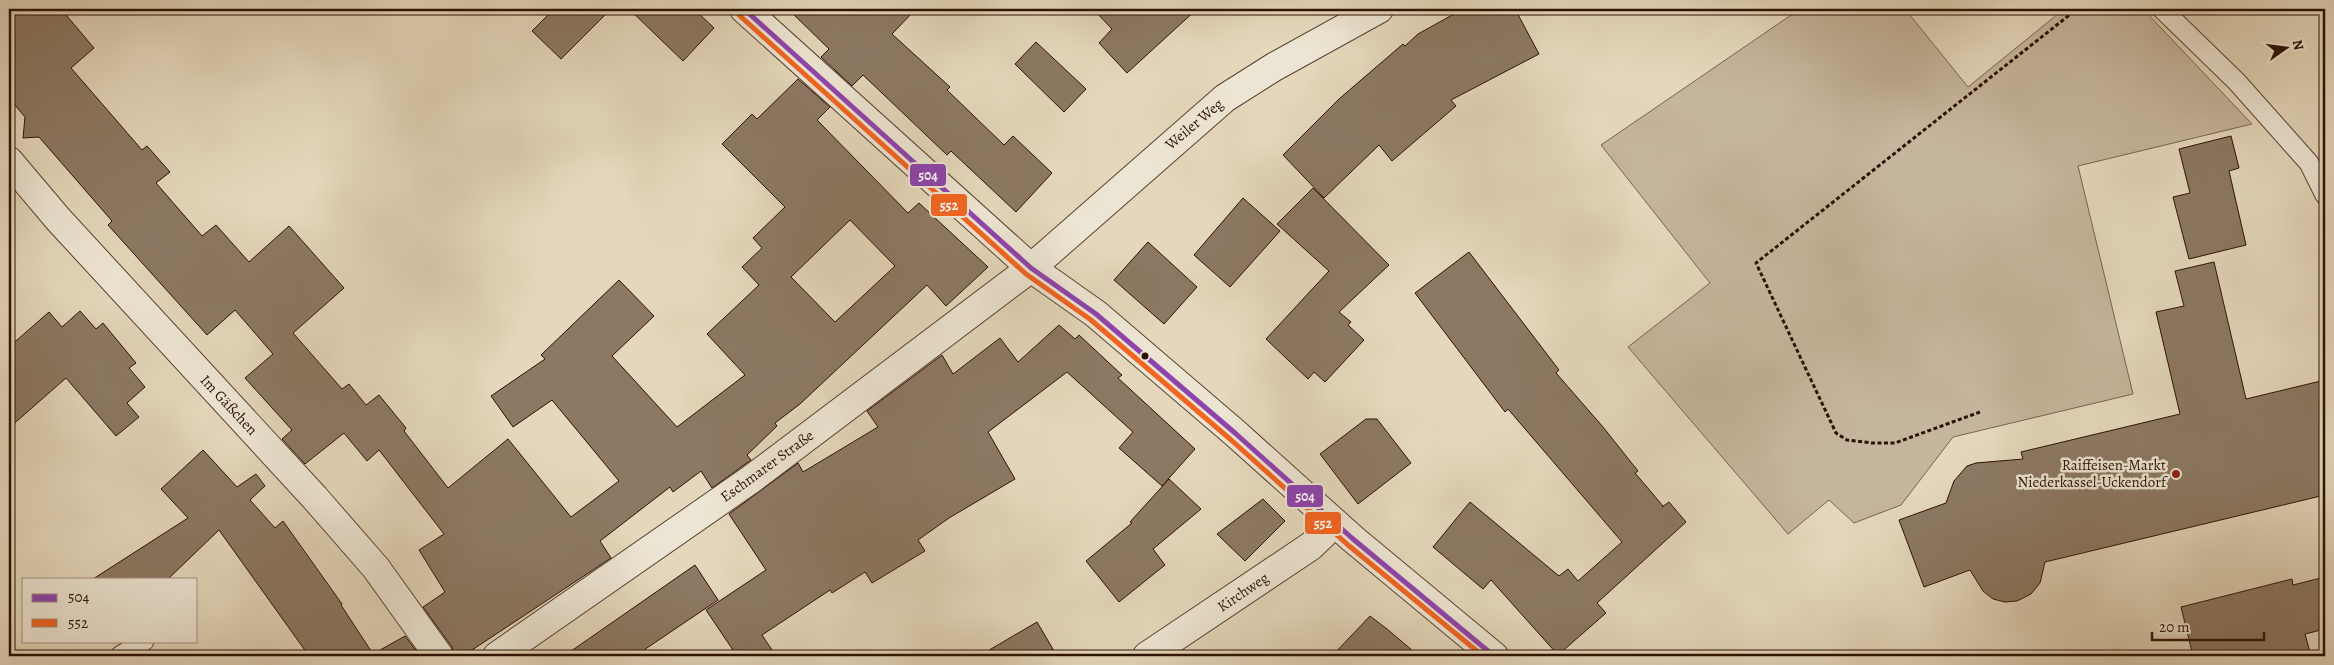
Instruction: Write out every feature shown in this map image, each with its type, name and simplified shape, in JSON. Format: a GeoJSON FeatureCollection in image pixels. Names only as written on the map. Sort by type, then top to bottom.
{"type":"FeatureCollection","features":[{"type":"Feature","properties":{"kind":"street"},"geometry":{"type":"LineString","coordinates":[[744,9],[1031,268],[1096,314],[1235,433],[1335,523],[1494,656]]}},
{"type":"Feature","properties":{"kind":"street","name":"Weiler Weg"},"geometry":{"type":"LineString","coordinates":[[1031,268],[1225,98],[1274,67],[1378,9]]}},
{"type":"Feature","properties":{"kind":"street","name":"Im Gäßchen"},"geometry":{"type":"LineString","coordinates":[[9,161],[58,218],[376,568],[439,656]]}},
{"type":"Feature","properties":{"kind":"street","name":"Eschmarer Straße"},"geometry":{"type":"LineString","coordinates":[[497,656],[750,480],[1031,268]]}},
{"type":"Feature","properties":{"kind":"street","name":"Kirchweg"},"geometry":{"type":"LineString","coordinates":[[1147,656],[1311,546],[1335,523]]}},
{"type":"Feature","properties":{"kind":"lane"},"geometry":{"type":"LineString","coordinates":[[2162,9],[2237,82],[2309,163],[2325,195]]}},
{"type":"Feature","properties":{"kind":"lane"},"geometry":{"type":"LineString","coordinates":[[120,656],[142,642]]}},
{"type":"Feature","properties":{"kind":"path"},"geometry":{"type":"LineString","coordinates":[[1980,412],[1895,442],[1872,444],[1847,440],[1836,433],[1756,263],[2077,9]]}},
{"type":"Feature","properties":{"kind":"shaded area"},"geometry":{"type":"Polygon","coordinates":[[[1800,9],[1905,9],[1968,87],[2064,9],[2143,9],[2252,124],[2078,166],[2133,394],[1953,437],[1901,505],[1854,523],[1829,500],[1788,534],[1628,347],[1710,283],[1601,145],[1800,9]]]}},
{"type":"Feature","properties":{"kind":"building"},"geometry":{"type":"Polygon","coordinates":[[[9,9],[61,9],[94,48],[71,68],[142,150],[147,146],[170,172],[156,183],[202,236],[216,225],[249,262],[289,226],[344,288],[293,333],[342,389],[349,384],[366,405],[379,395],[406,428],[404,431],[448,488],[508,439],[571,517],[619,481],[552,400],[513,427],[491,396],[545,359],[541,355],[619,280],[654,316],[612,356],[677,427],[745,375],[707,334],[759,285],[742,267],[762,248],[753,238],[785,207],[722,144],[752,114],[757,119],[798,79],[830,107],[817,120],[908,213],[919,203],[988,267],[946,306],[927,285],[800,404],[775,423],[777,426],[747,455],[751,460],[712,488],[701,471],[673,492],[670,487],[600,541],[611,558],[463,656],[454,656],[452,647],[423,607],[445,592],[419,550],[444,534],[379,450],[367,461],[344,433],[305,464],[282,439],[292,430],[245,378],[273,354],[235,310],[207,335],[108,225],[112,221],[39,137],[23,138],[25,117],[9,98],[9,9]],[[850,220],[791,277],[835,322],[895,266],[850,220]]]}},
{"type":"Feature","properties":{"kind":"building"},"geometry":{"type":"Polygon","coordinates":[[[554,9],[611,9],[561,59],[532,31],[554,9]]]}},
{"type":"Feature","properties":{"kind":"building"},"geometry":{"type":"Polygon","coordinates":[[[629,9],[694,9],[714,28],[683,61],[629,9]]]}},
{"type":"Feature","properties":{"kind":"building"},"geometry":{"type":"Polygon","coordinates":[[[788,9],[916,9],[892,34],[950,87],[947,90],[1004,145],[1013,136],[1052,173],[1016,212],[951,151],[947,155],[863,75],[852,86],[821,57],[829,49],[788,9]]]}},
{"type":"Feature","properties":{"kind":"building"},"geometry":{"type":"Polygon","coordinates":[[[1093,9],[1197,9],[1127,73],[1099,43],[1112,29],[1093,9]]]}},
{"type":"Feature","properties":{"kind":"building"},"geometry":{"type":"Polygon","coordinates":[[[1463,9],[1515,9],[1539,54],[1451,100],[1456,106],[1392,161],[1379,145],[1324,198],[1283,155],[1339,99],[1403,44],[1405,46],[1418,34],[1463,9]]]}},
{"type":"Feature","properties":{"kind":"building"},"geometry":{"type":"Polygon","coordinates":[[[1036,42],[1086,89],[1064,112],[1015,64],[1036,42]]]}},
{"type":"Feature","properties":{"kind":"building"},"geometry":{"type":"Polygon","coordinates":[[[2231,136],[2239,168],[2229,171],[2246,245],[2189,259],[2173,197],[2190,193],[2179,149],[2231,136]]]}},
{"type":"Feature","properties":{"kind":"building"},"geometry":{"type":"Polygon","coordinates":[[[1313,188],[1389,265],[1339,312],[1351,322],[1348,325],[1364,340],[1325,382],[1314,372],[1308,379],[1266,339],[1329,271],[1277,224],[1313,188]]]}},
{"type":"Feature","properties":{"kind":"building"},"geometry":{"type":"Polygon","coordinates":[[[1243,198],[1280,231],[1230,287],[1194,255],[1243,198]]]}},
{"type":"Feature","properties":{"kind":"building"},"geometry":{"type":"Polygon","coordinates":[[[1148,242],[1197,287],[1164,324],[1114,280],[1148,242]]]}},
{"type":"Feature","properties":{"kind":"building"},"geometry":{"type":"Polygon","coordinates":[[[1469,252],[1559,370],[1556,373],[1638,471],[1635,473],[1662,507],[1669,502],[1686,522],[1597,603],[1606,613],[1558,655],[1491,580],[1483,589],[1433,547],[1470,502],[1559,576],[1568,569],[1578,581],[1622,542],[1508,409],[1505,412],[1415,293],[1469,252]]]}},
{"type":"Feature","properties":{"kind":"building","name":"Raiffeisen-Markt Niederkassel-Uckendorf"},"geometry":{"type":"Polygon","coordinates":[[[2214,262],[2246,399],[2325,380],[2325,495],[2045,562],[2040,583],[2031,594],[2017,601],[2005,602],[1993,599],[1983,591],[1970,570],[1924,587],[1899,520],[1946,503],[1954,481],[1967,466],[1976,463],[2023,459],[2021,452],[2180,414],[2156,312],[2184,306],[2175,271],[2214,262]]]}},
{"type":"Feature","properties":{"kind":"building"},"geometry":{"type":"Polygon","coordinates":[[[80,311],[96,329],[103,323],[136,363],[129,368],[145,387],[127,403],[139,417],[116,436],[66,378],[9,428],[9,347],[49,312],[62,327],[80,311]]]}},
{"type":"Feature","properties":{"kind":"building"},"geometry":{"type":"Polygon","coordinates":[[[1059,325],[1075,339],[1079,335],[1122,375],[1118,378],[1195,449],[1162,486],[1119,448],[1133,432],[1067,372],[988,432],[1015,479],[949,518],[918,540],[925,551],[872,583],[865,572],[832,593],[830,590],[762,635],[776,656],[737,656],[706,610],[766,570],[729,514],[798,463],[803,472],[878,427],[867,411],[942,355],[953,374],[1000,338],[1018,362],[1059,325]]]}},
{"type":"Feature","properties":{"kind":"building"},"geometry":{"type":"Polygon","coordinates":[[[1366,419],[1377,419],[1411,463],[1358,504],[1320,454],[1366,419]]]}},
{"type":"Feature","properties":{"kind":"building"},"geometry":{"type":"Polygon","coordinates":[[[203,450],[237,487],[256,474],[265,486],[250,500],[275,528],[283,521],[342,604],[373,654],[405,636],[420,656],[309,656],[219,530],[169,578],[95,578],[188,518],[161,489],[203,450]]]}},
{"type":"Feature","properties":{"kind":"building"},"geometry":{"type":"Polygon","coordinates":[[[1169,479],[1201,509],[1153,549],[1165,565],[1119,602],[1086,561],[1132,523],[1130,522],[1169,479]]]}},
{"type":"Feature","properties":{"kind":"building"},"geometry":{"type":"Polygon","coordinates":[[[1263,499],[1285,521],[1245,561],[1217,534],[1263,499]]]}},
{"type":"Feature","properties":{"kind":"building"},"geometry":{"type":"Polygon","coordinates":[[[695,565],[718,600],[635,656],[564,656],[695,565]]]}},
{"type":"Feature","properties":{"kind":"building"},"geometry":{"type":"Polygon","coordinates":[[[2325,577],[2325,629],[2305,634],[2311,656],[2193,656],[2181,607],[2292,579],[2293,585],[2325,577]]]}},
{"type":"Feature","properties":{"kind":"building"},"geometry":{"type":"Polygon","coordinates":[[[1370,616],[1387,629],[1419,656],[1332,656],[1370,616]]]}},
{"type":"Feature","properties":{"kind":"building"},"geometry":{"type":"Polygon","coordinates":[[[1037,622],[1057,656],[979,656],[1037,622]]]}},
{"type":"Feature","properties":{"kind":"transit line","name":"504"},"geometry":{"type":"LineString","coordinates":[[744,9],[1031,268],[1096,314],[1235,433],[1353,539],[1494,656]]}},
{"type":"Feature","properties":{"kind":"transit line","name":"552"},"geometry":{"type":"LineString","coordinates":[[739,15],[1026,274],[1091,320],[1230,439],[1348,545],[1483,656]]}},
{"type":"Feature","properties":{"kind":"place","name":"Raiffeisen-Markt Niederkassel-Uckendorf"},"geometry":{"type":"Point","coordinates":[2176,474]}}]}
